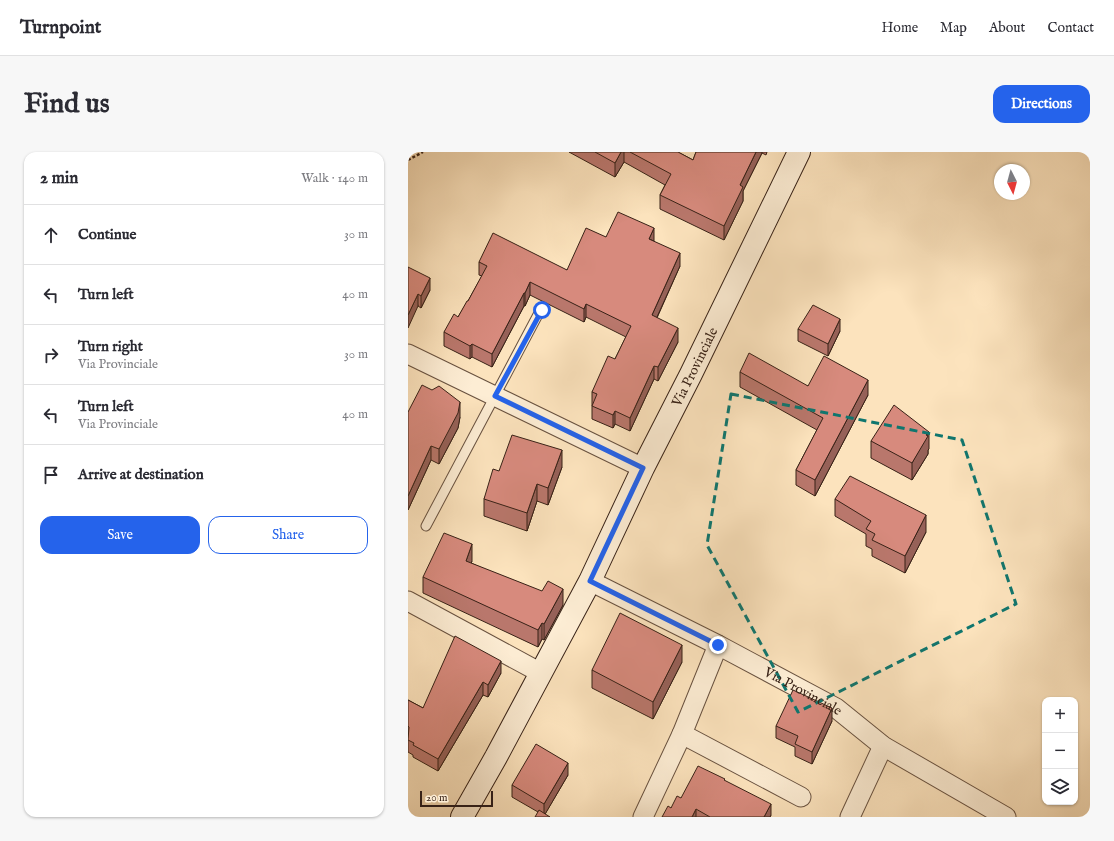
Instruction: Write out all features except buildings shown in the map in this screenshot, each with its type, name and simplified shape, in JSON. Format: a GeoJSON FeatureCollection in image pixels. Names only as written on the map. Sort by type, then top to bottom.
{"type":"FeatureCollection","features":[{"type":"Feature","properties":{"kind":"street","name":"Via Provinciale"},"geometry":{"type":"LineString","coordinates":[[462,817],[496,757],[590,581],[643,468],[691,374],[799,152]]}},
{"type":"Feature","properties":{"kind":"street"},"geometry":{"type":"LineString","coordinates":[[408,354],[643,468]]}},
{"type":"Feature","properties":{"kind":"street","name":"Via Provinciale"},"geometry":{"type":"LineString","coordinates":[[590,581],[718,645],[836,708],[883,746],[997,815]]}},
{"type":"Feature","properties":{"kind":"street"},"geometry":{"type":"LineString","coordinates":[[408,601],[541,673]]}},
{"type":"Feature","properties":{"kind":"street"},"geometry":{"type":"LineString","coordinates":[[643,817],[682,734],[718,645]]}},
{"type":"Feature","properties":{"kind":"street"},"geometry":{"type":"LineString","coordinates":[[682,734],[801,797]]}},
{"type":"Feature","properties":{"kind":"street"},"geometry":{"type":"LineString","coordinates":[[850,817],[883,746]]}},
{"type":"Feature","properties":{"kind":"lane"},"geometry":{"type":"LineString","coordinates":[[426,526],[542,310]]}},
{"type":"Feature","properties":{"kind":"path"},"geometry":{"type":"LineString","coordinates":[[408,160],[423,152]]}},
{"type":"Feature","properties":{"kind":"highlighted area"},"geometry":{"type":"Polygon","coordinates":[[[731,394],[962,440],[1016,604],[798,712],[707,545],[731,394]]]}},
{"type":"Feature","properties":{"kind":"route"},"geometry":{"type":"LineString","coordinates":[[542,310],[495,396],[643,468],[590,581],[718,645]]}}]}
